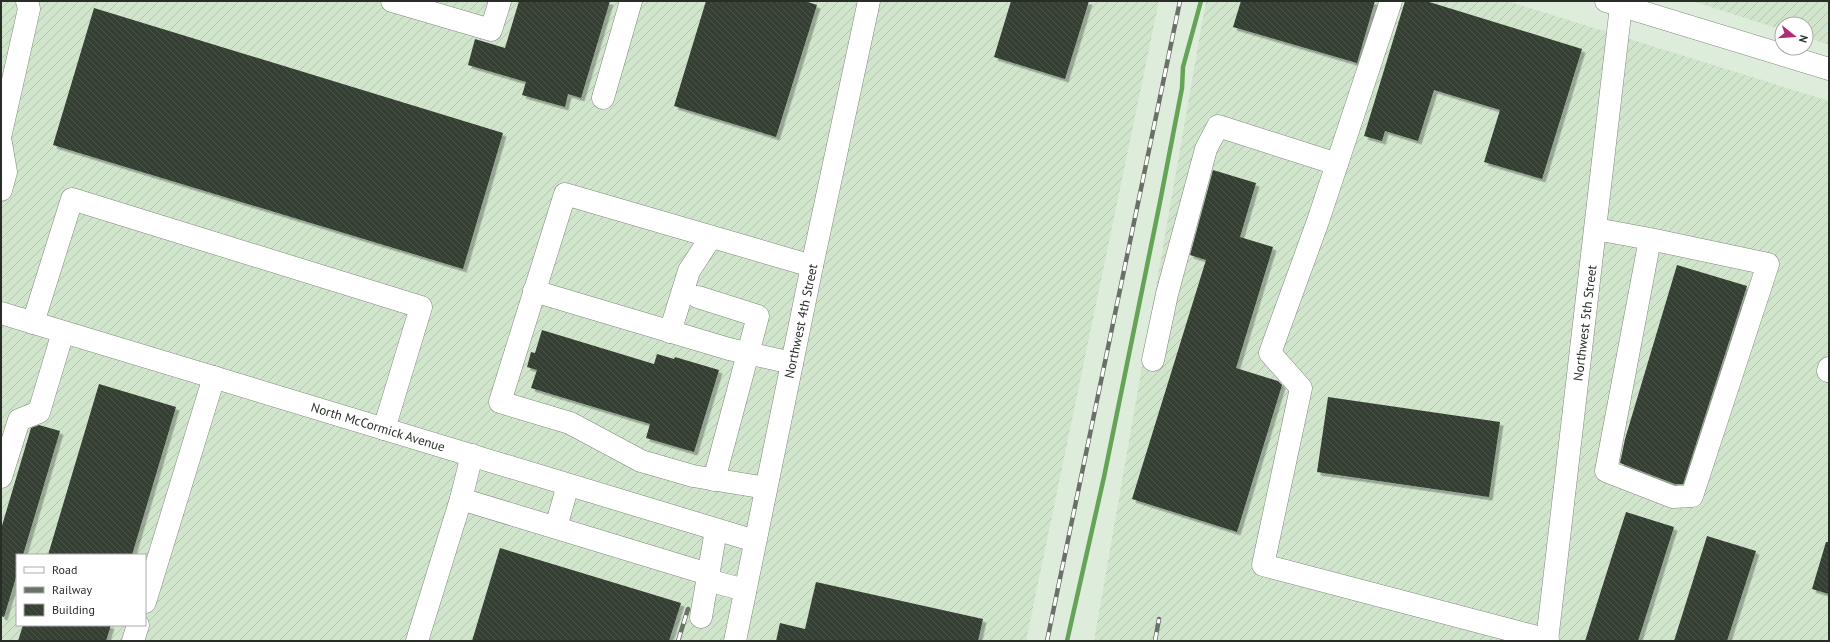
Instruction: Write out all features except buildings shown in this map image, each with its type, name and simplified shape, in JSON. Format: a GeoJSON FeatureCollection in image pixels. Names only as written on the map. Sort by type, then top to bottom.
{"type":"FeatureCollection","features":[{"type":"Feature","properties":{"kind":"street"},"geometry":{"type":"LineString","coordinates":[[1,132],[29,9],[27,1]]}},
{"type":"Feature","properties":{"kind":"street"},"geometry":{"type":"LineString","coordinates":[[392,1],[491,30],[500,1]]}},
{"type":"Feature","properties":{"kind":"street"},"geometry":{"type":"LineString","coordinates":[[603,98],[631,1]]}},
{"type":"Feature","properties":{"kind":"street","name":"Northwest 4th Street"},"geometry":{"type":"LineString","coordinates":[[734,641],[869,1]]}},
{"type":"Feature","properties":{"kind":"street"},"geometry":{"type":"LineString","coordinates":[[1391,1],[1270,354],[1301,388],[1262,565],[1547,641]]}},
{"type":"Feature","properties":{"kind":"street"},"geometry":{"type":"LineString","coordinates":[[1614,3],[1829,69]]}},
{"type":"Feature","properties":{"kind":"street","name":"Northwest 5th Street"},"geometry":{"type":"LineString","coordinates":[[1547,641],[1596,229],[1614,3]]}},
{"type":"Feature","properties":{"kind":"street"},"geometry":{"type":"LineString","coordinates":[[1153,360],[1167,294],[1206,149],[1218,126],[1336,164]]}},
{"type":"Feature","properties":{"kind":"street"},"geometry":{"type":"LineString","coordinates":[[1,143],[6,172],[1,190]]}},
{"type":"Feature","properties":{"kind":"street"},"geometry":{"type":"LineString","coordinates":[[766,488],[693,476],[641,461],[570,423],[500,402],[565,194],[812,266]]}},
{"type":"Feature","properties":{"kind":"street"},"geometry":{"type":"LineString","coordinates":[[33,323],[72,200],[421,307],[384,429]]}},
{"type":"Feature","properties":{"kind":"street"},"geometry":{"type":"LineString","coordinates":[[1596,229],[1650,239],[1768,264],[1692,496],[1673,497],[1606,471],[1650,239]]}},
{"type":"Feature","properties":{"kind":"street"},"geometry":{"type":"LineString","coordinates":[[670,332],[689,271],[711,237]]}},
{"type":"Feature","properties":{"kind":"street"},"geometry":{"type":"LineString","coordinates":[[534,291],[670,332],[750,354],[792,363]]}},
{"type":"Feature","properties":{"kind":"street"},"geometry":{"type":"LineString","coordinates":[[698,297],[758,316],[750,354],[714,480]]}},
{"type":"Feature","properties":{"kind":"street","name":"North McCormick Avenue"},"geometry":{"type":"LineString","coordinates":[[1,313],[755,541]]}},
{"type":"Feature","properties":{"kind":"street"},"geometry":{"type":"LineString","coordinates":[[1,477],[19,420],[39,412],[63,332]]}},
{"type":"Feature","properties":{"kind":"street"},"geometry":{"type":"LineString","coordinates":[[146,599],[214,377]]}},
{"type":"Feature","properties":{"kind":"street"},"geometry":{"type":"LineString","coordinates":[[417,641],[461,499],[472,455]]}},
{"type":"Feature","properties":{"kind":"street"},"geometry":{"type":"LineString","coordinates":[[556,527],[568,485]]}},
{"type":"Feature","properties":{"kind":"street"},"geometry":{"type":"LineString","coordinates":[[461,499],[556,527],[745,590]]}},
{"type":"Feature","properties":{"kind":"street"},"geometry":{"type":"LineString","coordinates":[[701,617],[716,530]]}},
{"type":"Feature","properties":{"kind":"street"},"geometry":{"type":"LineString","coordinates":[[133,641],[138,626]]}},
{"type":"Feature","properties":{"kind":"shaded area"},"geometry":{"type":"Polygon","coordinates":[[[1,1],[1159,1],[1026,641],[1,641],[1,1]]]}},
{"type":"Feature","properties":{"kind":"shaded area"},"geometry":{"type":"Polygon","coordinates":[[[1206,1],[1507,1],[1829,101],[1829,641],[1094,641],[1206,1]]]}},
{"type":"Feature","properties":{"kind":"shaded area"},"geometry":{"type":"Polygon","coordinates":[[[1692,1],[1829,1],[1829,45],[1814,40],[1814,16],[1774,16],[1774,27],[1692,1]]]}},
{"type":"Feature","properties":{"kind":"waterway"},"geometry":{"type":"LineString","coordinates":[[1067,641],[1104,477],[1160,202],[1182,88],[1183,67],[1201,1]]}},
{"type":"Feature","properties":{"kind":"railway"},"geometry":{"type":"LineString","coordinates":[[1047,641],[1180,1]]}},
{"type":"Feature","properties":{"kind":"railway"},"geometry":{"type":"LineString","coordinates":[[678,641],[688,609]]}},
{"type":"Feature","properties":{"kind":"railway"},"geometry":{"type":"LineString","coordinates":[[1155,641],[1159,619]]}}]}
